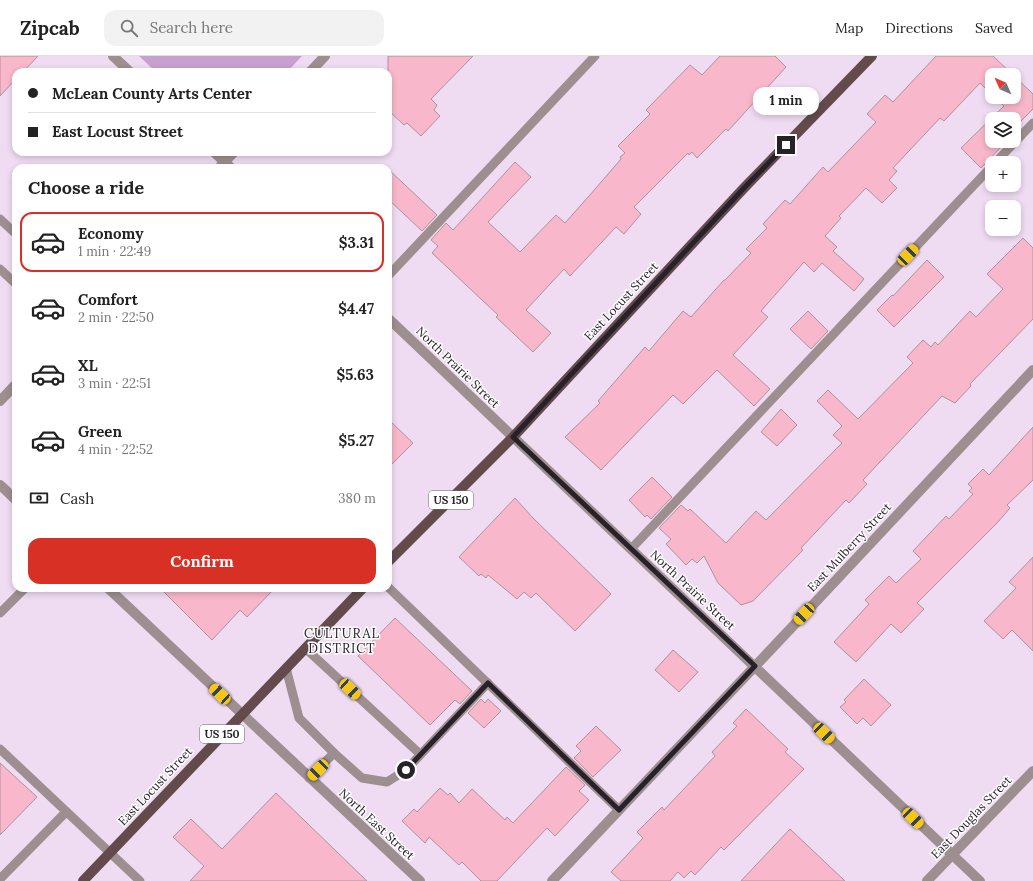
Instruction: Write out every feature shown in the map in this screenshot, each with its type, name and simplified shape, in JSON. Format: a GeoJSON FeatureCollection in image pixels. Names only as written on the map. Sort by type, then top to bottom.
{"type":"FeatureCollection","features":[{"type":"Feature","properties":{"kind":"main road","name":"East Locust Street"},"geometry":{"type":"LineString","coordinates":[[392,558],[513,437],[744,188],[872,56]]}},
{"type":"Feature","properties":{"kind":"main road","name":"East Locust Street"},"geometry":{"type":"LineString","coordinates":[[82,881],[359,592]]}},
{"type":"Feature","properties":{"kind":"street"},"geometry":{"type":"LineString","coordinates":[[113,56],[126,68]]}},
{"type":"Feature","properties":{"kind":"street"},"geometry":{"type":"LineString","coordinates":[[314,68],[325,56]]}},
{"type":"Feature","properties":{"kind":"street"},"geometry":{"type":"LineString","coordinates":[[217,156],[223,164]]}},
{"type":"Feature","properties":{"kind":"street","name":"North Prairie Street"},"geometry":{"type":"LineString","coordinates":[[392,322],[980,881]]}},
{"type":"Feature","properties":{"kind":"street","name":"East Mulberry Street"},"geometry":{"type":"LineString","coordinates":[[552,881],[1033,370]]}},
{"type":"Feature","properties":{"kind":"street"},"geometry":{"type":"LineString","coordinates":[[0,401],[12,388]]}},
{"type":"Feature","properties":{"kind":"street"},"geometry":{"type":"LineString","coordinates":[[0,485],[12,496]]}},
{"type":"Feature","properties":{"kind":"street","name":"North East Street"},"geometry":{"type":"LineString","coordinates":[[112,592],[420,881]]}},
{"type":"Feature","properties":{"kind":"street","name":"East Douglas Street"},"geometry":{"type":"LineString","coordinates":[[927,881],[1033,771]]}},
{"type":"Feature","properties":{"kind":"lane"},"geometry":{"type":"LineString","coordinates":[[392,272],[595,56]]}},
{"type":"Feature","properties":{"kind":"lane"},"geometry":{"type":"LineString","coordinates":[[1002,156],[1033,123]]}},
{"type":"Feature","properties":{"kind":"lane"},"geometry":{"type":"LineString","coordinates":[[631,548],[985,173]]}},
{"type":"Feature","properties":{"kind":"lane"},"geometry":{"type":"LineString","coordinates":[[0,218],[12,230]]}},
{"type":"Feature","properties":{"kind":"lane"},"geometry":{"type":"LineString","coordinates":[[0,269],[12,280]]}},
{"type":"Feature","properties":{"kind":"lane"},"geometry":{"type":"LineString","coordinates":[[392,591],[619,810]]}},
{"type":"Feature","properties":{"kind":"lane"},"geometry":{"type":"LineString","coordinates":[[0,613],[21,592]]}},
{"type":"Feature","properties":{"kind":"lane"},"geometry":{"type":"LineString","coordinates":[[305,648],[420,754]]}},
{"type":"Feature","properties":{"kind":"lane"},"geometry":{"type":"LineString","coordinates":[[286,668],[299,718],[334,753],[362,778],[387,782],[406,770],[488,683]]}},
{"type":"Feature","properties":{"kind":"lane"},"geometry":{"type":"LineString","coordinates":[[0,749],[140,881]]}},
{"type":"Feature","properties":{"kind":"lane"},"geometry":{"type":"LineString","coordinates":[[310,778],[334,753]]}},
{"type":"Feature","properties":{"kind":"lane"},"geometry":{"type":"LineString","coordinates":[[0,879],[66,812]]}},
{"type":"Feature","properties":{"kind":"shaded area"},"geometry":{"type":"Polygon","coordinates":[[[139,56],[302,56],[291,68],[152,68],[139,56]]]}},
{"type":"Feature","properties":{"kind":"building"},"geometry":{"type":"Polygon","coordinates":[[[0,56],[38,56],[27,68],[12,68],[12,83],[0,96],[0,56]]]}},
{"type":"Feature","properties":{"kind":"building"},"geometry":{"type":"Polygon","coordinates":[[[388,56],[473,56],[431,99],[437,105],[434,110],[440,116],[421,136],[407,123],[404,125],[392,114],[392,68],[388,68],[388,56]]]}},
{"type":"Feature","properties":{"kind":"building"},"geometry":{"type":"Polygon","coordinates":[[[720,56],[775,56],[786,67],[728,131],[726,129],[697,158],[692,152],[689,155],[688,153],[634,207],[641,214],[624,234],[616,227],[570,276],[564,269],[526,310],[551,333],[533,352],[496,317],[498,315],[432,253],[438,246],[431,240],[446,223],[453,230],[515,162],[531,177],[488,222],[520,252],[556,215],[565,223],[621,159],[620,157],[625,153],[618,146],[650,114],[646,110],[690,65],[702,75],[720,56]]]}},
{"type":"Feature","properties":{"kind":"building"},"geometry":{"type":"Polygon","coordinates":[[[936,56],[993,56],[1006,68],[985,68],[985,88],[980,83],[944,121],[940,118],[893,168],[897,171],[889,180],[897,188],[882,203],[866,188],[839,216],[841,218],[825,236],[837,247],[833,251],[864,279],[854,291],[822,263],[814,272],[804,262],[761,311],[768,317],[733,355],[770,389],[754,406],[717,370],[683,404],[673,395],[601,470],[565,437],[600,403],[598,401],[645,347],[649,351],[683,311],[691,317],[724,280],[751,253],[746,249],[767,228],[763,224],[785,200],[790,204],[823,167],[828,172],[876,122],[867,114],[885,95],[893,102],[936,56]]]}},
{"type":"Feature","properties":{"kind":"building"},"geometry":{"type":"Polygon","coordinates":[[[1021,83],[1033,94],[1033,109],[1021,121],[1021,112],[998,112],[1004,106],[1002,104],[1021,104],[1021,83]]]}},
{"type":"Feature","properties":{"kind":"building"},"geometry":{"type":"Polygon","coordinates":[[[985,125],[985,148],[1000,148],[992,156],[985,156],[985,164],[981,168],[961,148],[985,125]]]}},
{"type":"Feature","properties":{"kind":"building"},"geometry":{"type":"Polygon","coordinates":[[[392,173],[437,215],[422,231],[392,203],[392,173]]]}},
{"type":"Feature","properties":{"kind":"building"},"geometry":{"type":"Polygon","coordinates":[[[1023,238],[1033,248],[1033,319],[970,384],[971,386],[955,403],[942,396],[863,480],[867,484],[849,503],[846,500],[801,548],[803,550],[753,601],[741,605],[718,583],[704,556],[697,563],[692,559],[686,565],[666,544],[671,539],[659,528],[681,505],[688,511],[690,509],[726,543],[756,511],[766,520],[842,443],[833,435],[842,426],[817,401],[828,390],[858,419],[913,363],[907,357],[923,340],[931,347],[935,342],[938,345],[970,311],[976,317],[1003,289],[987,274],[1023,238]]]}},
{"type":"Feature","properties":{"kind":"building"},"geometry":{"type":"Polygon","coordinates":[[[927,260],[944,277],[894,327],[877,310],[892,295],[893,296],[927,260]]]}},
{"type":"Feature","properties":{"kind":"building"},"geometry":{"type":"Polygon","coordinates":[[[808,311],[828,331],[811,349],[790,329],[808,311]]]}},
{"type":"Feature","properties":{"kind":"building"},"geometry":{"type":"Polygon","coordinates":[[[781,409],[797,425],[777,446],[761,432],[781,409]]]}},
{"type":"Feature","properties":{"kind":"building"},"geometry":{"type":"Polygon","coordinates":[[[392,423],[413,443],[392,464],[392,423]]]}},
{"type":"Feature","properties":{"kind":"building"},"geometry":{"type":"Polygon","coordinates":[[[1033,427],[1033,480],[1007,505],[1010,508],[998,522],[917,603],[924,609],[901,633],[891,624],[856,662],[834,642],[869,604],[865,600],[889,576],[896,583],[921,559],[913,551],[946,516],[949,519],[973,494],[969,491],[972,488],[968,484],[983,469],[989,475],[1033,427]]]}},
{"type":"Feature","properties":{"kind":"building"},"geometry":{"type":"Polygon","coordinates":[[[652,477],[672,497],[651,519],[647,515],[645,517],[629,500],[652,477]]]}},
{"type":"Feature","properties":{"kind":"building"},"geometry":{"type":"Polygon","coordinates":[[[515,498],[533,518],[611,594],[575,631],[536,593],[531,598],[524,592],[517,599],[488,575],[486,578],[481,574],[479,576],[459,557],[515,498]]]}},
{"type":"Feature","properties":{"kind":"building"},"geometry":{"type":"Polygon","coordinates":[[[1033,557],[1033,651],[1012,630],[1003,639],[984,621],[1016,588],[1009,582],[1033,557]]]}},
{"type":"Feature","properties":{"kind":"building"},"geometry":{"type":"Polygon","coordinates":[[[164,592],[271,592],[247,617],[240,610],[212,640],[164,592]]]}},
{"type":"Feature","properties":{"kind":"building"},"geometry":{"type":"Polygon","coordinates":[[[395,618],[472,691],[460,704],[455,700],[430,725],[358,656],[395,618]]]}},
{"type":"Feature","properties":{"kind":"building"},"geometry":{"type":"Polygon","coordinates":[[[673,650],[698,672],[679,692],[655,670],[673,650]]]}},
{"type":"Feature","properties":{"kind":"building"},"geometry":{"type":"Polygon","coordinates":[[[864,679],[891,705],[871,726],[863,718],[857,724],[840,707],[846,702],[844,700],[864,679]]]}},
{"type":"Feature","properties":{"kind":"building"},"geometry":{"type":"Polygon","coordinates":[[[481,699],[485,703],[488,699],[501,711],[484,728],[468,713],[481,699]]]}},
{"type":"Feature","properties":{"kind":"building"},"geometry":{"type":"Polygon","coordinates":[[[746,709],[788,749],[785,752],[804,769],[724,850],[721,847],[695,875],[691,871],[684,878],[678,872],[670,881],[621,881],[611,872],[643,838],[637,832],[662,807],[664,810],[715,756],[712,752],[737,726],[733,723],[746,709]]]}},
{"type":"Feature","properties":{"kind":"building"},"geometry":{"type":"Polygon","coordinates":[[[596,726],[621,750],[593,777],[574,758],[581,751],[576,746],[596,726]]]}},
{"type":"Feature","properties":{"kind":"building"},"geometry":{"type":"Polygon","coordinates":[[[0,763],[37,797],[0,835],[0,763]]]}},
{"type":"Feature","properties":{"kind":"building"},"geometry":{"type":"Polygon","coordinates":[[[566,767],[585,785],[579,791],[589,800],[555,836],[547,828],[497,881],[481,881],[462,862],[459,865],[429,837],[425,843],[402,821],[414,809],[417,812],[440,788],[448,795],[450,793],[459,803],[472,789],[505,820],[507,817],[513,823],[566,767]]]}},
{"type":"Feature","properties":{"kind":"building"},"geometry":{"type":"Polygon","coordinates":[[[276,793],[367,881],[190,881],[204,866],[173,837],[191,819],[222,849],[276,793]]]}},
{"type":"Feature","properties":{"kind":"building"},"geometry":{"type":"Polygon","coordinates":[[[790,829],[845,881],[741,881],[790,829]]]}},
{"type":"Feature","properties":{"kind":"district","name":"CULTURAL DISTRICT"},"geometry":{"type":"Point","coordinates":[342,640]}},
{"type":"Feature","properties":{"kind":"route"},"geometry":{"type":"LineString","coordinates":[[406,770],[488,683],[619,810],[755,666],[513,437],[744,188],[786,145]]}}]}
